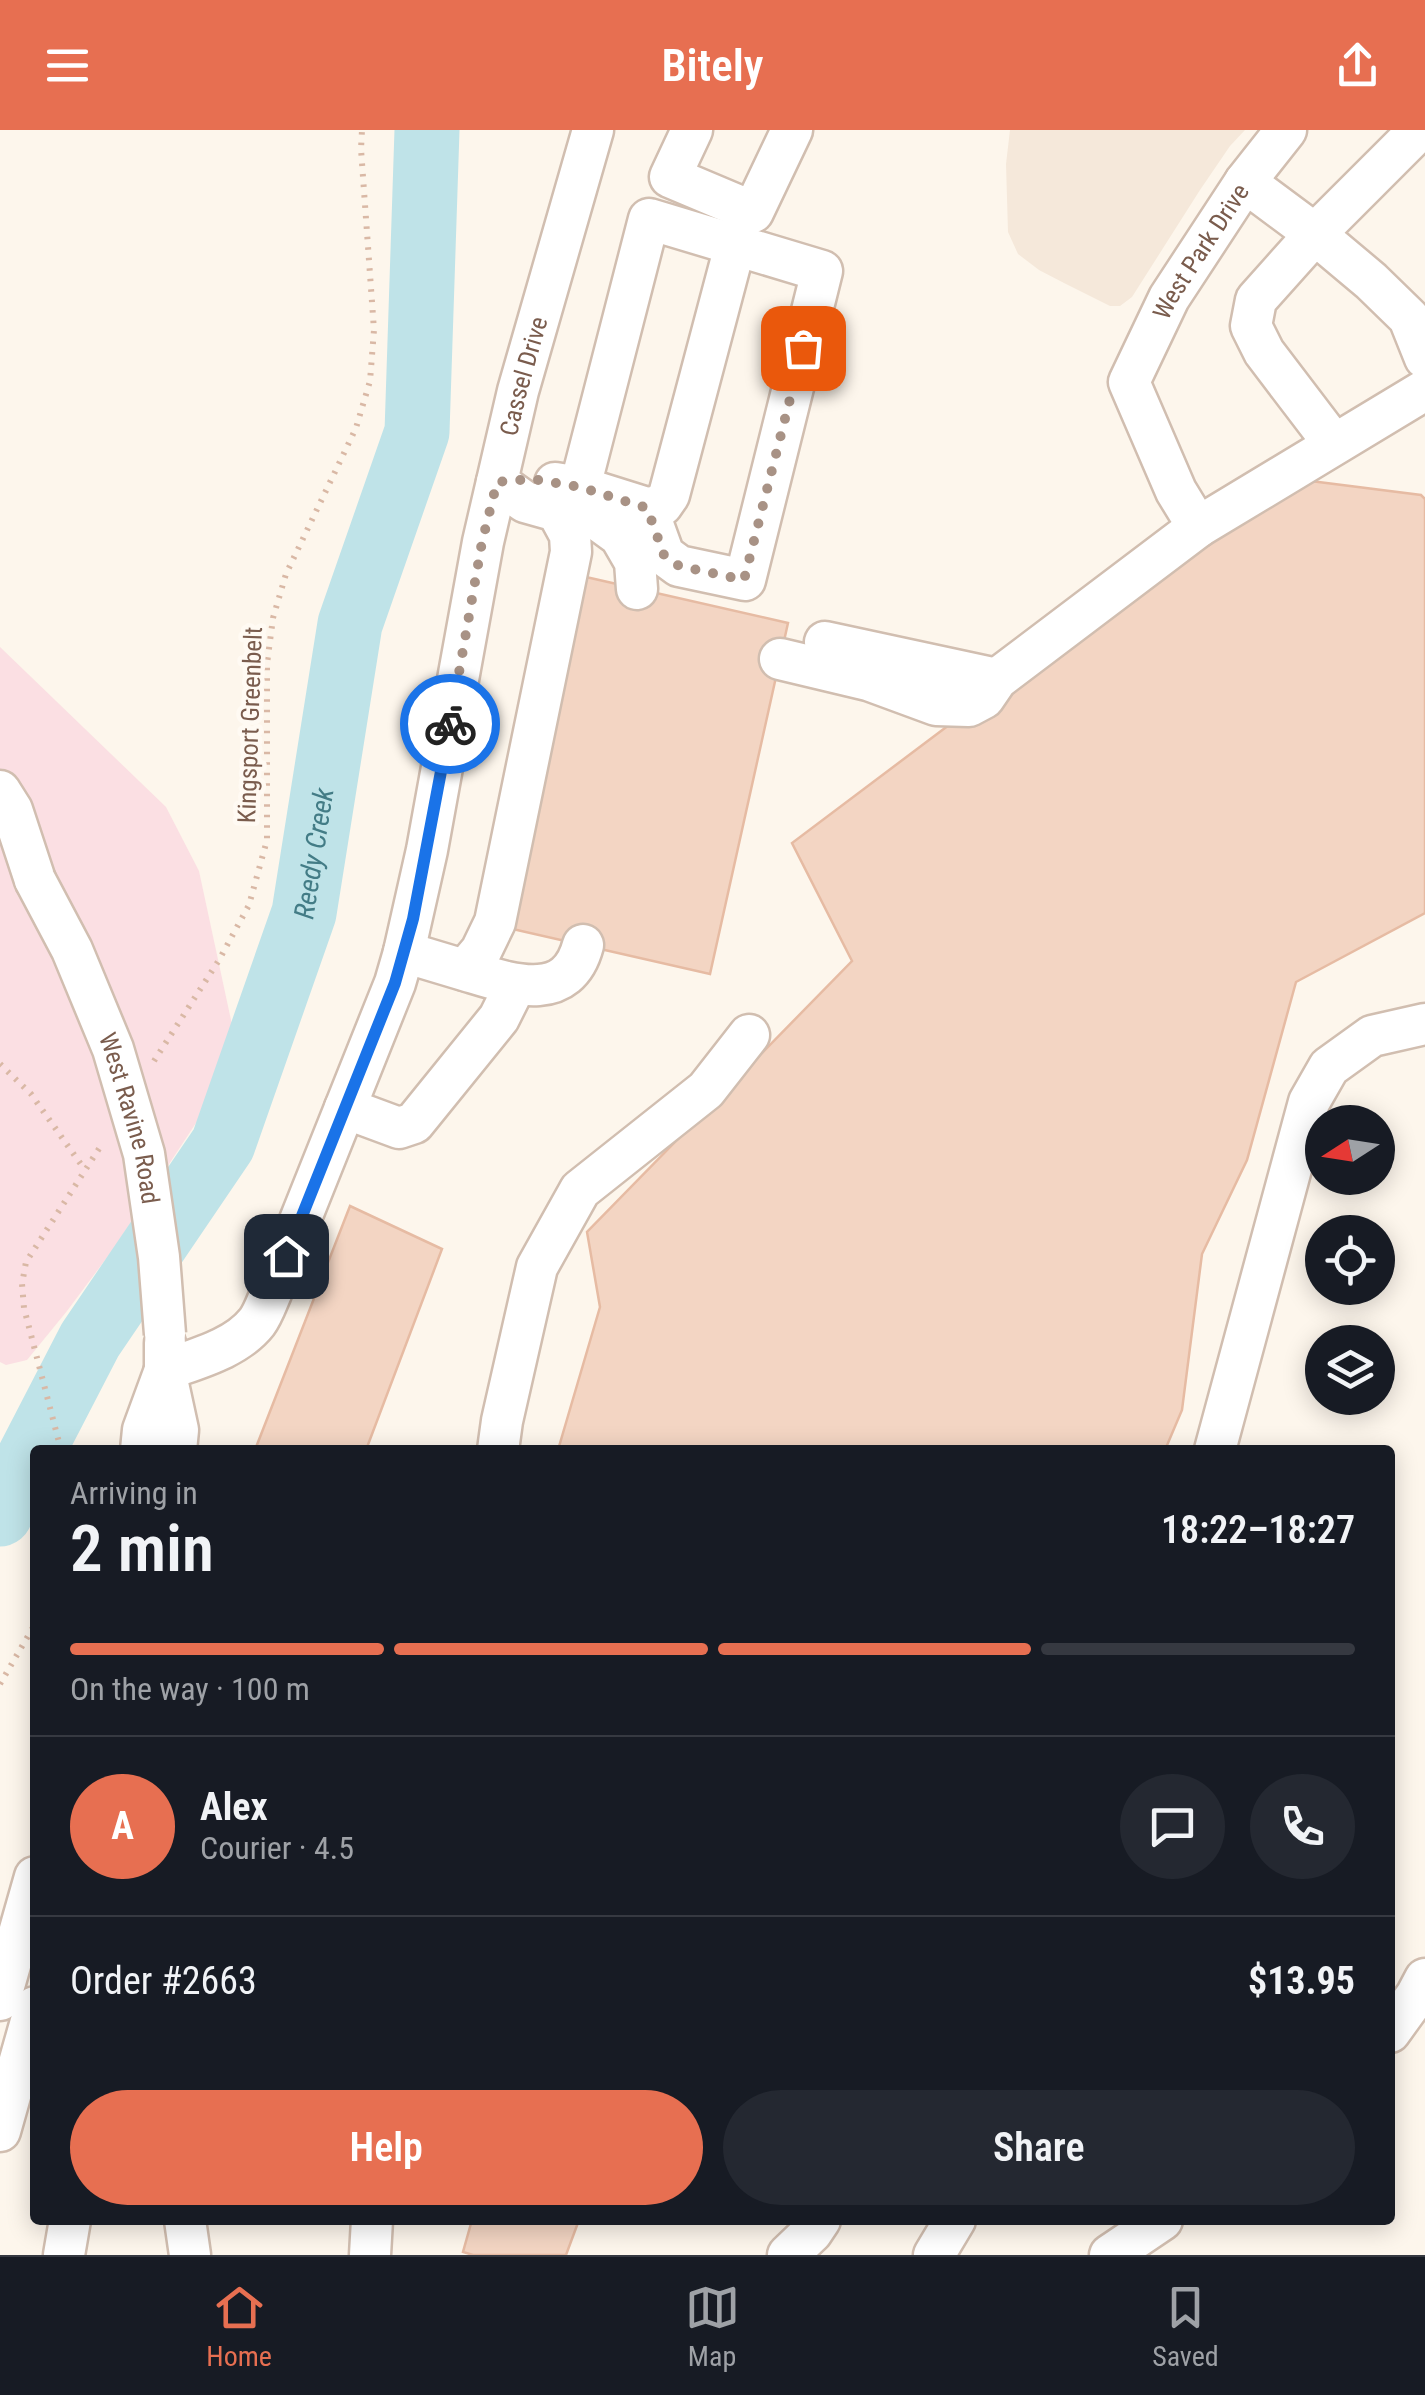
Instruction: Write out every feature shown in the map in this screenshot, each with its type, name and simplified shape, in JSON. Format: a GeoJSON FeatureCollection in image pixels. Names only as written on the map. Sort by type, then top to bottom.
{"type":"FeatureCollection","features":[{"type":"Feature","properties":{"kind":"street","name":"Cassel Drive"},"geometry":{"type":"LineString","coordinates":[[165,1352],[205,1356],[236,1340],[258,1322],[395,983],[428,850],[482,542],[518,391],[593,130]]}},
{"type":"Feature","properties":{"kind":"street"},"geometry":{"type":"LineString","coordinates":[[692,130],[670,176],[753,212],[792,130]]}},
{"type":"Feature","properties":{"kind":"street","name":"West Park Drive"},"geometry":{"type":"LineString","coordinates":[[1198,526],[1176,491],[1129,382],[1169,298],[1244,182],[1286,130]]}},
{"type":"Feature","properties":{"kind":"street"},"geometry":{"type":"LineString","coordinates":[[1334,444],[1264,352],[1251,326],[1256,300],[1315,234],[1420,130]]}},
{"type":"Feature","properties":{"kind":"street"},"geometry":{"type":"LineString","coordinates":[[1244,182],[1315,234],[1409,318],[1425,358]]}},
{"type":"Feature","properties":{"kind":"street"},"geometry":{"type":"LineString","coordinates":[[466,970],[481,951],[495,922],[571,552],[568,499],[649,219],[822,271],[744,580],[679,566],[664,555],[647,508]]}},
{"type":"Feature","properties":{"kind":"street"},"geometry":{"type":"LineString","coordinates":[[497,482],[526,502],[568,499],[647,508],[662,505],[669,495],[736,246]]}},
{"type":"Feature","properties":{"kind":"street"},"geometry":{"type":"LineString","coordinates":[[783,646],[936,705],[969,706],[984,698],[997,679],[1198,526],[1425,390]]}},
{"type":"Feature","properties":{"kind":"street"},"geometry":{"type":"LineString","coordinates":[[568,499],[620,536],[635,562],[637,589]]}},
{"type":"Feature","properties":{"kind":"street","name":"West Ravine Road"},"geometry":{"type":"LineString","coordinates":[[0,791],[12,810],[35,880],[72,950],[112,1049],[144,1154],[159,1257],[176,1445]]}},
{"type":"Feature","properties":{"kind":"street","name":"West Ravine Road"},"geometry":{"type":"LineString","coordinates":[[0,847],[35,880]]}},
{"type":"Feature","properties":{"kind":"street"},"geometry":{"type":"LineString","coordinates":[[404,952],[515,986],[542,985],[565,976],[578,962],[582,945]]}},
{"type":"Feature","properties":{"kind":"street"},"geometry":{"type":"LineString","coordinates":[[345,1108],[399,1128],[414,1122],[499,1018],[515,986]]}},
{"type":"Feature","properties":{"kind":"street"},"geometry":{"type":"LineString","coordinates":[[1216,1445],[1309,1102],[1329,1067],[1372,1036],[1425,1024]]}},
{"type":"Feature","properties":{"kind":"street"},"geometry":{"type":"LineString","coordinates":[[499,1445],[536,1267],[580,1190],[706,1090],[749,1034]]}},
{"type":"Feature","properties":{"kind":"street","name":"West Ravine Road"},"geometry":{"type":"LineString","coordinates":[[142,1445],[165,1352]]}},
{"type":"Feature","properties":{"kind":"street"},"geometry":{"type":"LineString","coordinates":[[0,2000],[30,1895]]}},
{"type":"Feature","properties":{"kind":"street"},"geometry":{"type":"LineString","coordinates":[[1395,2025],[1425,1979]]}},
{"type":"Feature","properties":{"kind":"street"},"geometry":{"type":"LineString","coordinates":[[0,2131],[30,2024]]}},
{"type":"Feature","properties":{"kind":"street"},"geometry":{"type":"LineString","coordinates":[[64,2255],[69,2225]]}},
{"type":"Feature","properties":{"kind":"street"},"geometry":{"type":"LineString","coordinates":[[185,2225],[190,2255]]}},
{"type":"Feature","properties":{"kind":"street"},"geometry":{"type":"LineString","coordinates":[[370,2255],[372,2225]]}},
{"type":"Feature","properties":{"kind":"street"},"geometry":{"type":"LineString","coordinates":[[788,2255],[817,2225]]}},
{"type":"Feature","properties":{"kind":"street"},"geometry":{"type":"LineString","coordinates":[[934,2255],[951,2225]]}},
{"type":"Feature","properties":{"kind":"street"},"geometry":{"type":"LineString","coordinates":[[1110,2255],[1155,2225]]}},
{"type":"Feature","properties":{"kind":"path","name":"Kingsport Greenbelt"},"geometry":{"type":"LineString","coordinates":[[147,1073],[250,905],[267,840],[267,664],[273,618],[286,574],[356,428],[370,380],[374,330],[362,130]]}},
{"type":"Feature","properties":{"kind":"path"},"geometry":{"type":"LineString","coordinates":[[0,1064],[31,1094],[85,1170]]}},
{"type":"Feature","properties":{"kind":"path"},"geometry":{"type":"LineString","coordinates":[[60,1445],[22,1284],[26,1262],[106,1138]]}},
{"type":"Feature","properties":{"kind":"path"},"geometry":{"type":"LineString","coordinates":[[0,1684],[30,1633]]}},
{"type":"Feature","properties":{"kind":"shaded area"},"geometry":{"type":"Polygon","coordinates":[[[1010,130],[1245,130],[1200,190],[1132,297],[1120,306],[1110,306],[1039,270],[1018,254],[1008,232],[1006,164],[1010,130]]]}},
{"type":"Feature","properties":{"kind":"shaded area"},"geometry":{"type":"Polygon","coordinates":[[[0,647],[166,807],[199,871],[234,1034],[215,1094],[114,1248],[27,1360],[6,1365],[0,1362],[0,647]]]}},
{"type":"Feature","properties":{"kind":"building"},"geometry":{"type":"Polygon","coordinates":[[[1279,477],[1421,495],[1425,499],[1425,913],[1296,982],[1247,1160],[1202,1254],[1182,1410],[1167,1445],[559,1445],[600,1307],[587,1232],[852,961],[792,843],[1279,477]]]}},
{"type":"Feature","properties":{"kind":"building"},"geometry":{"type":"Polygon","coordinates":[[[586,577],[788,623],[710,974],[508,928],[586,577]]]}},
{"type":"Feature","properties":{"kind":"building"},"geometry":{"type":"Polygon","coordinates":[[[350,1206],[442,1249],[368,1445],[257,1445],[350,1206]]]}},
{"type":"Feature","properties":{"kind":"building"},"geometry":{"type":"Polygon","coordinates":[[[471,2225],[577,2225],[566,2255],[463,2252],[471,2225]]]}},
{"type":"Feature","properties":{"kind":"waterway","name":"Reedy Creek"},"geometry":{"type":"LineString","coordinates":[[36,1445],[90,1340],[223,1144],[304,913],[350,624],[417,432],[427,130]]}},
{"type":"Feature","properties":{"kind":"waterway","name":"Reedy Creek"},"geometry":{"type":"LineString","coordinates":[[0,1514],[30,1456]]}},
{"type":"Feature","properties":{"kind":"way so far"},"geometry":{"type":"LineString","coordinates":[[450,724],[482,542],[497,482],[532,479],[580,487],[647,508],[664,555],[679,566],[744,580],[803,348]]}},
{"type":"Feature","properties":{"kind":"route"},"geometry":{"type":"LineString","coordinates":[[286,1256],[395,983],[428,850],[450,724]]}}]}
